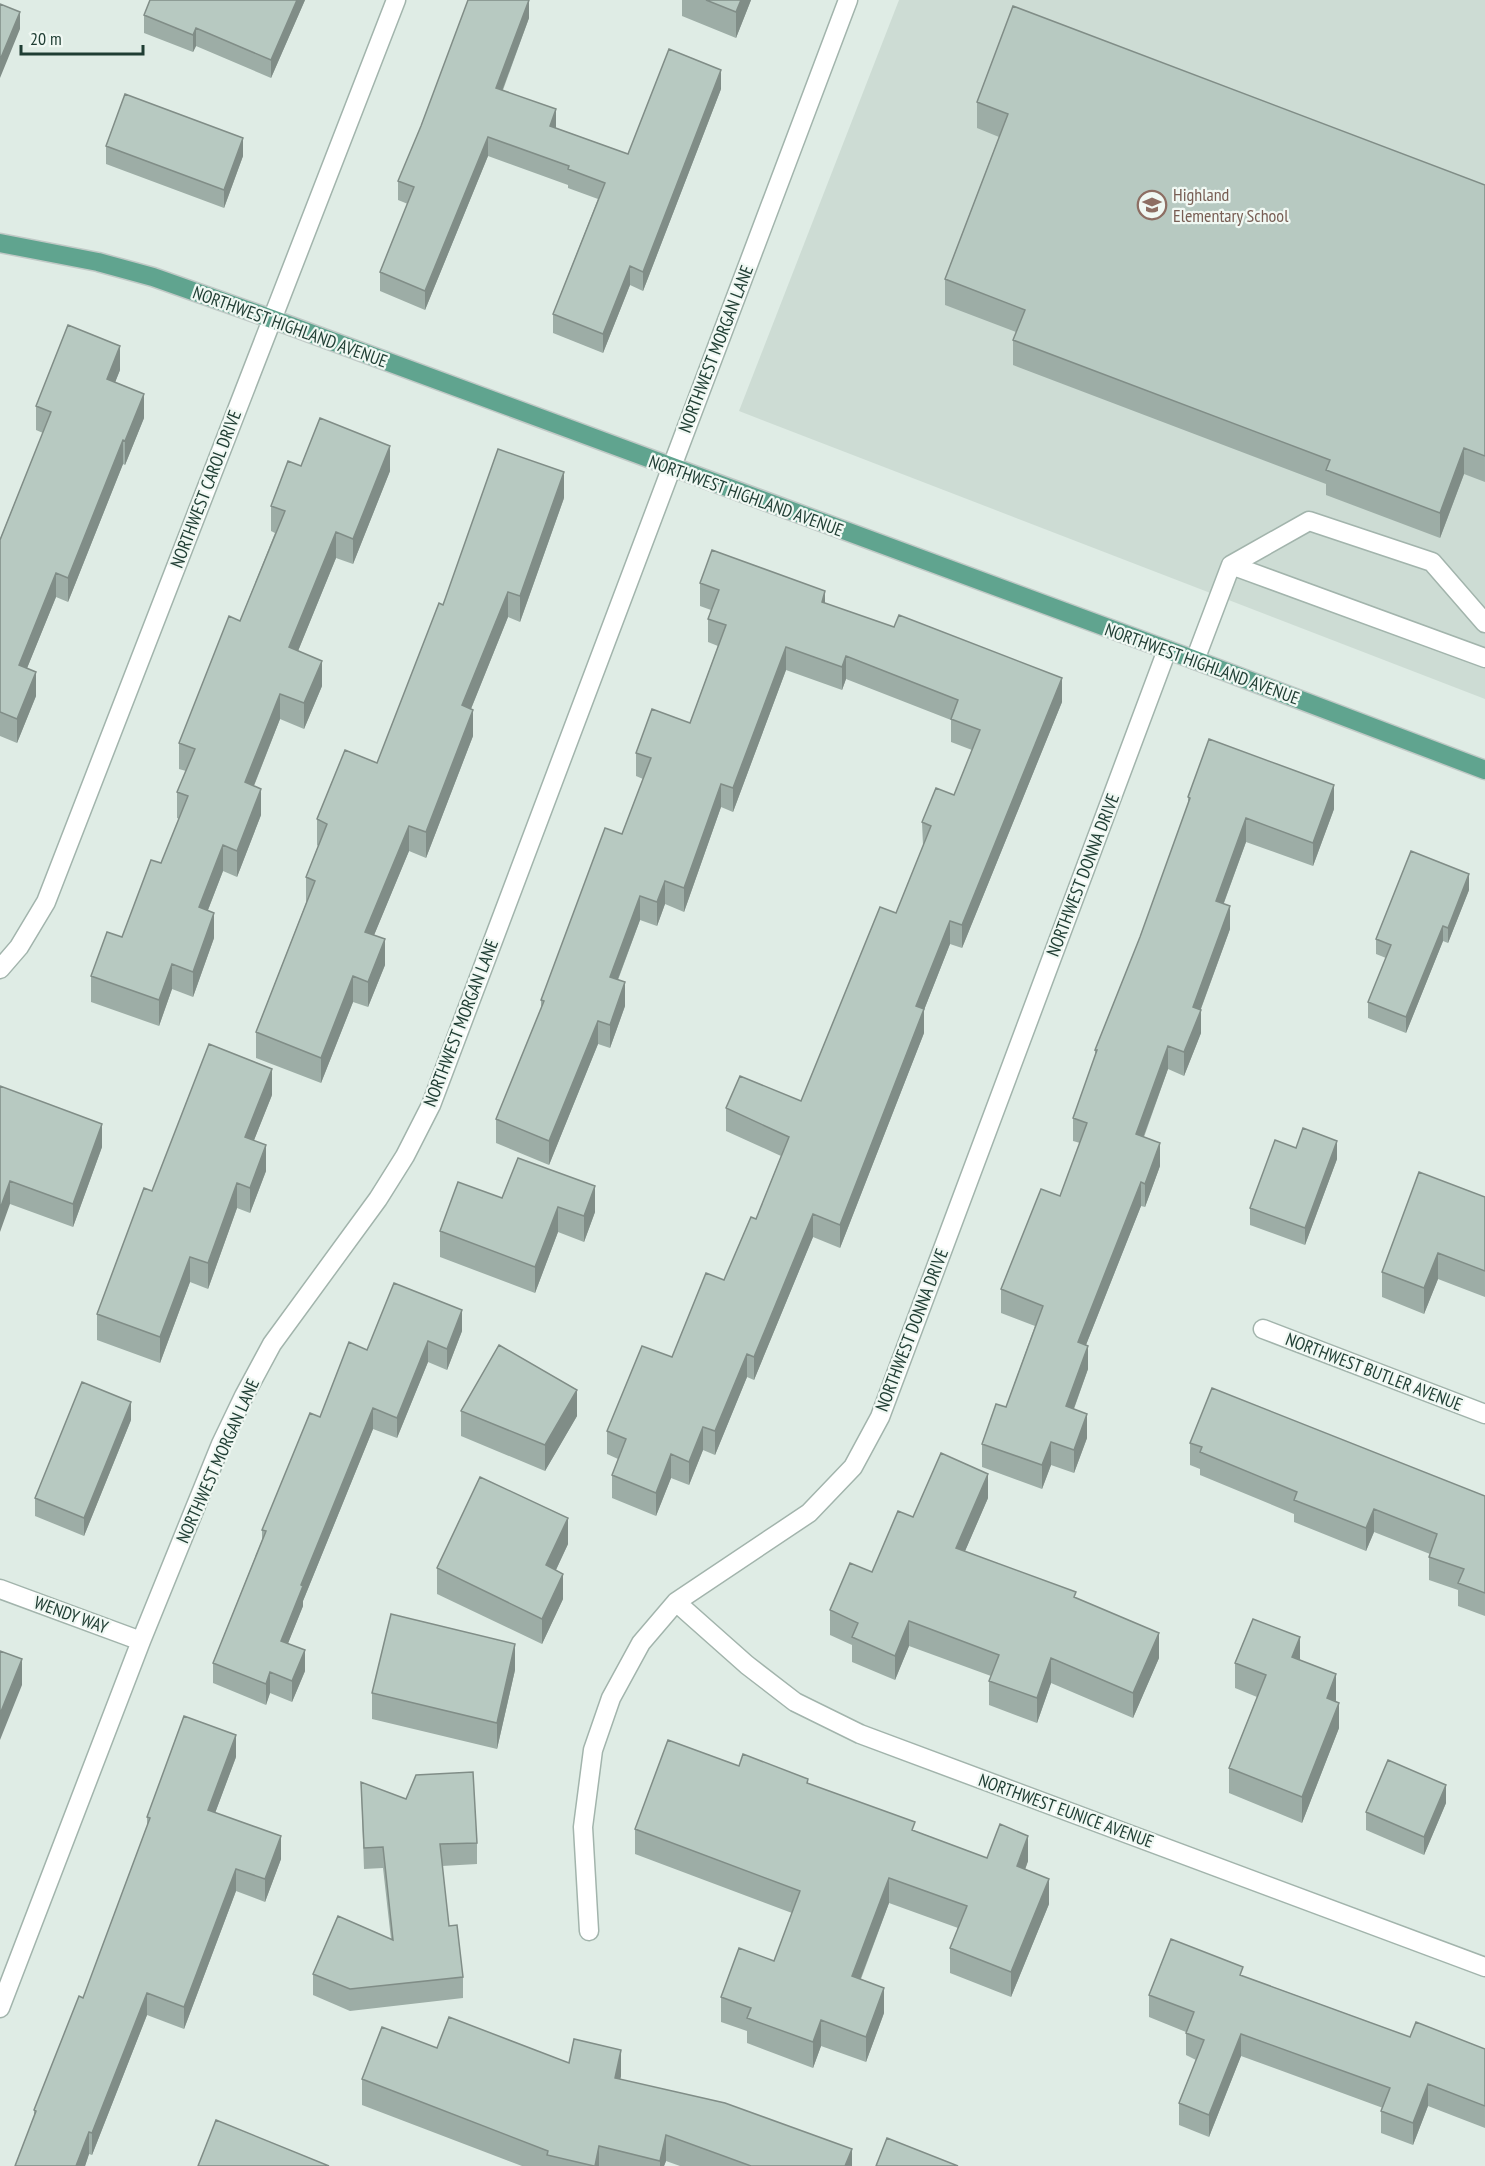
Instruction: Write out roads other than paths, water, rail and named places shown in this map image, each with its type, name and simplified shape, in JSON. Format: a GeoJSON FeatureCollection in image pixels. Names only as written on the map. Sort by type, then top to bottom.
{"type":"FeatureCollection","features":[{"type":"Feature","properties":{"kind":"main road","name":"NORTHWEST HIGHLAND AVENUE"},"geometry":{"type":"LineString","coordinates":[[0,243],[98,262],[153,278],[272,319],[670,468],[1195,660],[1485,770]]}},
{"type":"Feature","properties":{"kind":"street","name":"NORTHWEST CAROL DRIVE"},"geometry":{"type":"LineString","coordinates":[[0,969],[19,947],[46,902],[396,0]]}},
{"type":"Feature","properties":{"kind":"street","name":"NORTHWEST MORGAN LANE"},"geometry":{"type":"LineString","coordinates":[[0,2008],[141,1641],[221,1444],[272,1344],[383,1191],[405,1156],[431,1105],[848,0]]}},
{"type":"Feature","properties":{"kind":"street"},"geometry":{"type":"LineString","coordinates":[[1195,660],[1231,565],[1309,521],[1432,562],[1485,623]]}},
{"type":"Feature","properties":{"kind":"street"},"geometry":{"type":"LineString","coordinates":[[1231,565],[1485,658]]}},
{"type":"Feature","properties":{"kind":"street","name":"NORTHWEST DONNA DRIVE"},"geometry":{"type":"LineString","coordinates":[[589,1931],[583,1827],[593,1750],[611,1698],[641,1643],[676,1602],[809,1513],[853,1467],[880,1417],[1167,650]]}},
{"type":"Feature","properties":{"kind":"street","name":"NORTHWEST BUTLER AVENUE"},"geometry":{"type":"LineString","coordinates":[[1263,1329],[1485,1414]]}},
{"type":"Feature","properties":{"kind":"street","name":"WENDY WAY"},"geometry":{"type":"LineString","coordinates":[[0,1589],[141,1641]]}},
{"type":"Feature","properties":{"kind":"street","name":"NORTHWEST EUNICE AVENUE"},"geometry":{"type":"LineString","coordinates":[[676,1602],[747,1665],[795,1702],[860,1734],[1485,1967]]}},
{"type":"Feature","properties":{"kind":"place","name":"Highland Elementary School"},"geometry":{"type":"Point","coordinates":[1152,205]}}]}
